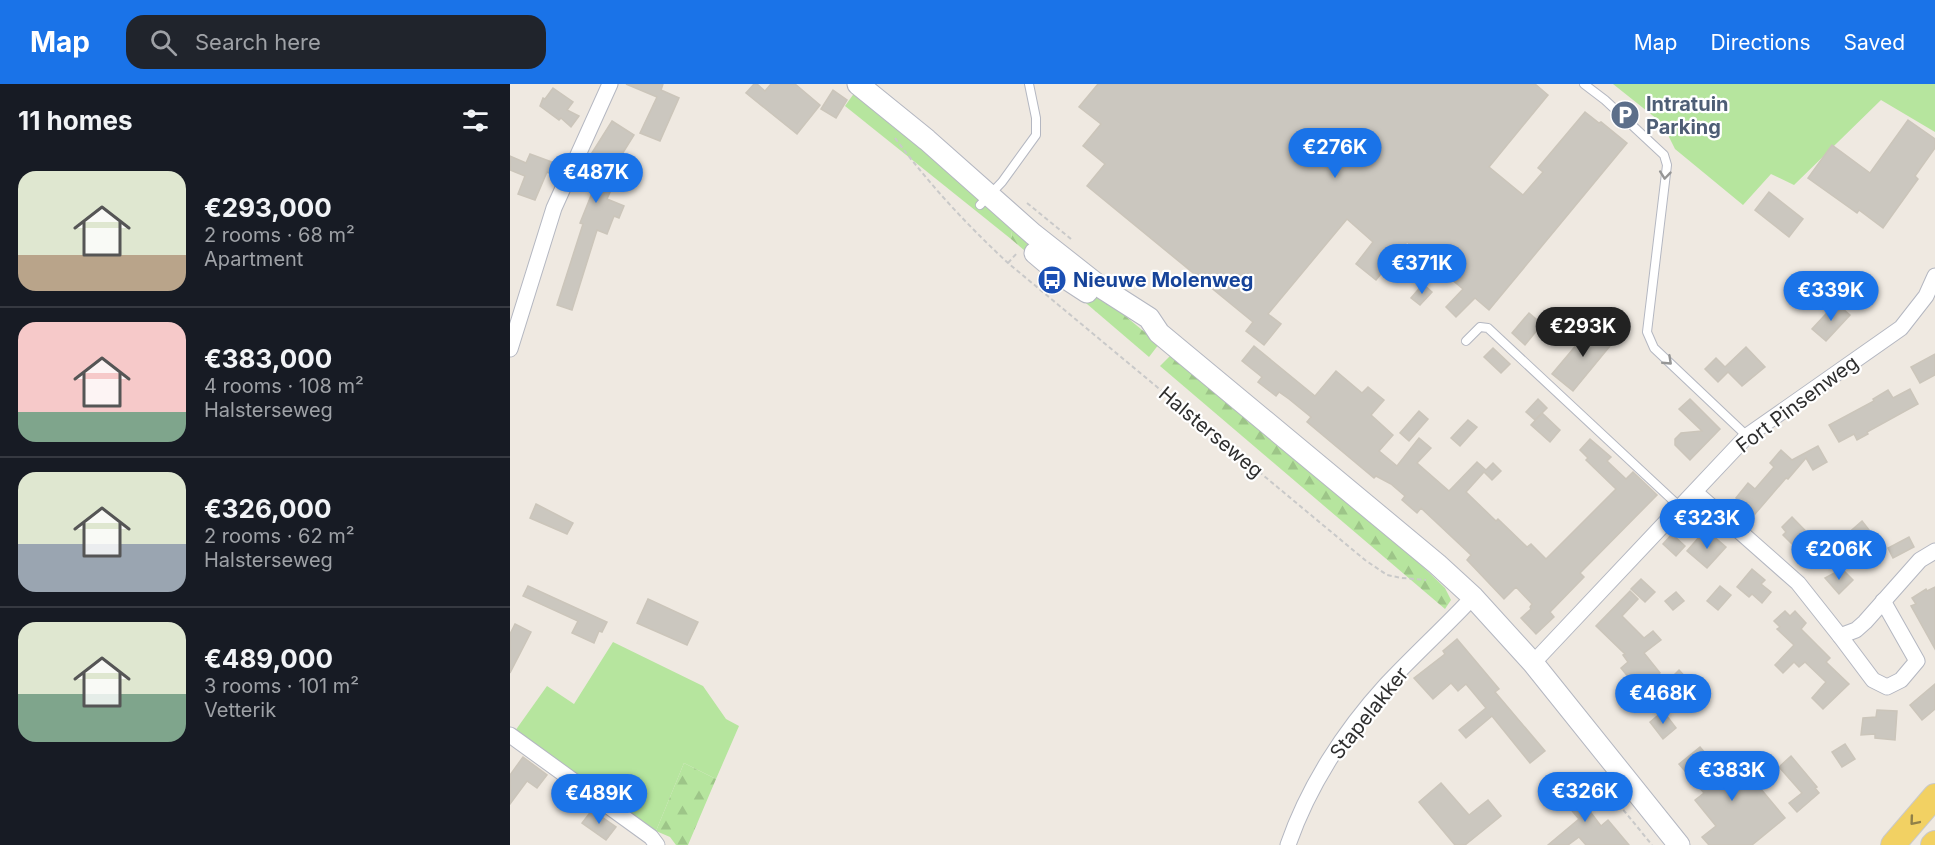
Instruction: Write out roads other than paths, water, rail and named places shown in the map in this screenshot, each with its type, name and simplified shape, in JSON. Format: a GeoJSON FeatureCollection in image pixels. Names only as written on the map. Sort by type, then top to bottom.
{"type":"FeatureCollection","features":[{"type":"Feature","properties":{"kind":"main road"},"geometry":{"type":"LineString","coordinates":[[858,84],[886,109],[918,148],[984,201],[1061,275],[1141,326],[1159,333],[1437,564],[1473,597],[1533,663],[1679,845]]}},
{"type":"Feature","properties":{"kind":"main road"},"geometry":{"type":"LineString","coordinates":[[1893,845],[1935,796]]}},
{"type":"Feature","properties":{"kind":"street"},"geometry":{"type":"LineString","coordinates":[[510,349],[554,208],[610,84]]}},
{"type":"Feature","properties":{"kind":"street","name":"Fort Pinsenweg"},"geometry":{"type":"LineString","coordinates":[[1533,663],[1747,436],[1901,328],[1930,299],[1935,276]]}},
{"type":"Feature","properties":{"kind":"street"},"geometry":{"type":"LineString","coordinates":[[1695,492],[1798,583],[1873,680],[1887,687],[1901,680],[1917,661],[1883,601]]}},
{"type":"Feature","properties":{"kind":"street"},"geometry":{"type":"LineString","coordinates":[[1840,636],[1856,630],[1865,622],[1920,560],[1935,551]]}},
{"type":"Feature","properties":{"kind":"street","name":"Stapelakker"},"geometry":{"type":"LineString","coordinates":[[1288,845],[1298,816],[1344,739],[1385,687],[1473,597]]}},
{"type":"Feature","properties":{"kind":"street"},"geometry":{"type":"LineString","coordinates":[[512,741],[651,837],[657,845]]}},
{"type":"Feature","properties":{"kind":"lane"},"geometry":{"type":"LineString","coordinates":[[984,201],[1002,182],[1036,135],[1036,118],[1029,84]]}},
{"type":"Feature","properties":{"kind":"lane"},"geometry":{"type":"LineString","coordinates":[[1584,84],[1605,100],[1664,155],[1667,165],[1647,332],[1654,348],[1747,436]]}},
{"type":"Feature","properties":{"kind":"lane"},"geometry":{"type":"LineString","coordinates":[[1467,341],[1480,327],[1488,328],[1680,507]]}},
{"type":"Feature","properties":{"kind":"place","name":"Intratuin Parking"},"geometry":{"type":"Point","coordinates":[1625,115]}},
{"type":"Feature","properties":{"kind":"place","name":"Nieuwe Molenweg"},"geometry":{"type":"Point","coordinates":[1052,280]}}]}
